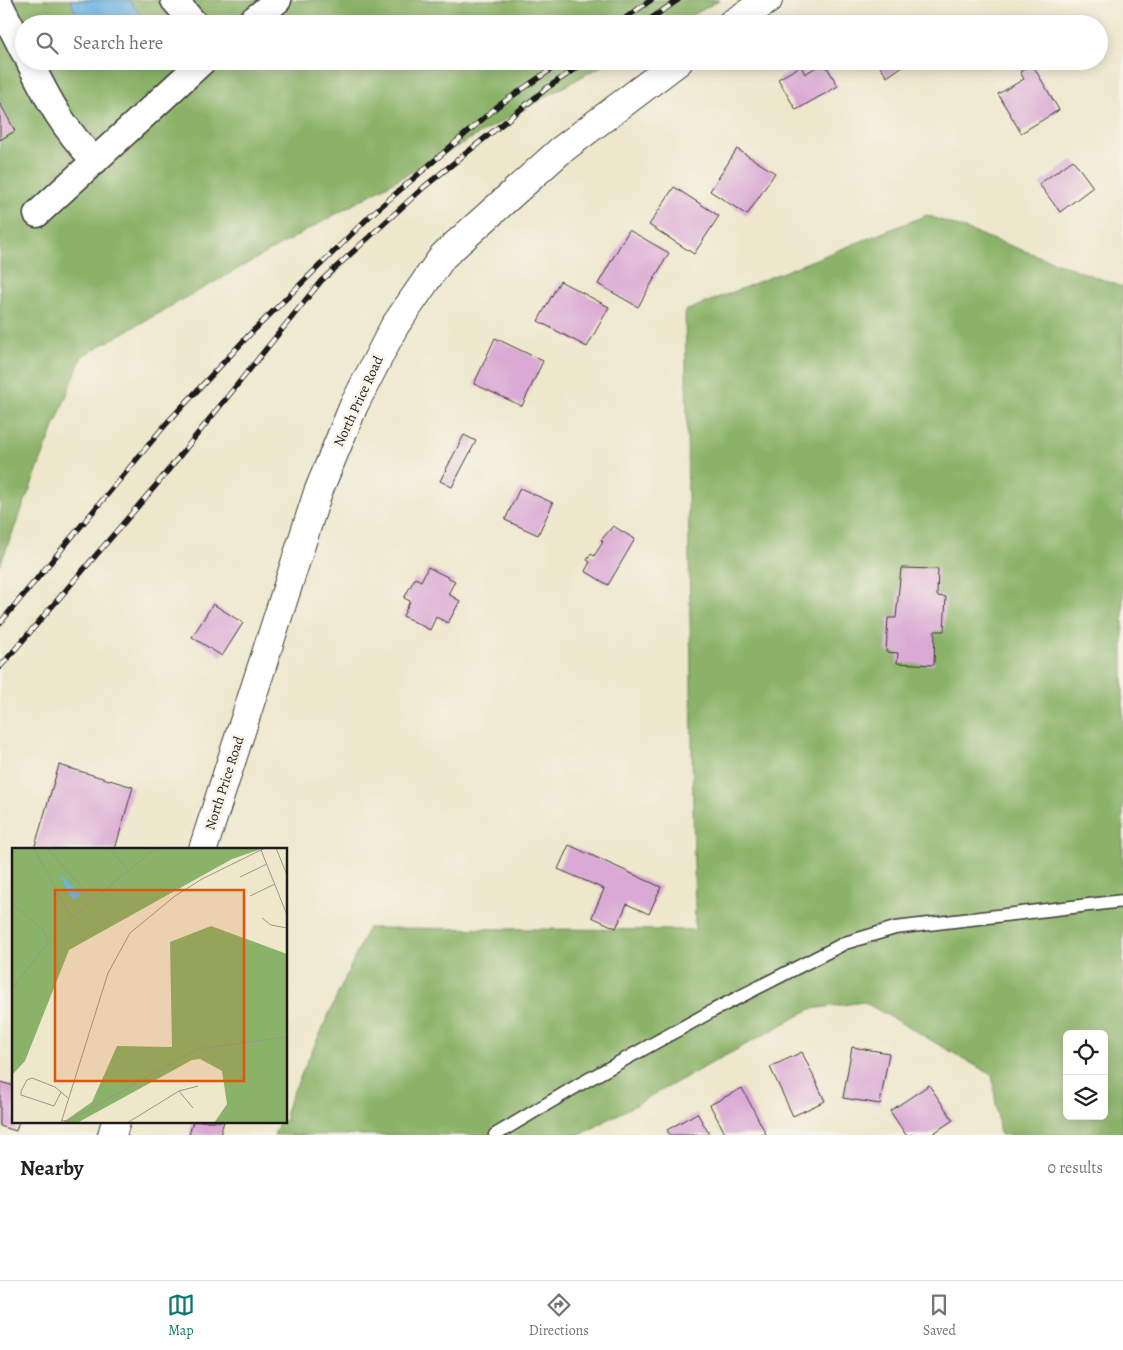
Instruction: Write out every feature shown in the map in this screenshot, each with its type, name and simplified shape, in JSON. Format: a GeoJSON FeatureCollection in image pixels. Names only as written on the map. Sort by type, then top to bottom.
{"type":"FeatureCollection","features":[{"type":"Feature","properties":{"kind":"street"},"geometry":{"type":"LineString","coordinates":[[174,0],[187,15]]}},
{"type":"Feature","properties":{"kind":"street"},"geometry":{"type":"LineString","coordinates":[[259,15],[278,0]]}},
{"type":"Feature","properties":{"kind":"street"},"geometry":{"type":"LineString","coordinates":[[745,15],[768,0]]}},
{"type":"Feature","properties":{"kind":"street"},"geometry":{"type":"LineString","coordinates":[[0,5],[15,34]]}},
{"type":"Feature","properties":{"kind":"street"},"geometry":{"type":"LineString","coordinates":[[34,70],[56,114],[78,143],[95,161]]}},
{"type":"Feature","properties":{"kind":"street"},"geometry":{"type":"LineString","coordinates":[[37,214],[194,70]]}},
{"type":"Feature","properties":{"kind":"street","name":"North Price Road"},"geometry":{"type":"LineString","coordinates":[[203,848],[318,492],[354,405],[394,327],[443,256],[560,151],[667,70]]}},
{"type":"Feature","properties":{"kind":"street"},"geometry":{"type":"LineString","coordinates":[[112,1135],[116,1122]]}},
{"type":"Feature","properties":{"kind":"lane"},"geometry":{"type":"LineString","coordinates":[[495,1135],[582,1083],[698,1019],[845,943],[895,928],[1123,901]]}},
{"type":"Feature","properties":{"kind":"green space"},"geometry":{"type":"Polygon","coordinates":[[[0,0],[720,0],[693,15],[15,15],[15,70],[594,70],[82,356],[0,565],[0,0]]]}},
{"type":"Feature","properties":{"kind":"green space"},"geometry":{"type":"Polygon","coordinates":[[[927,215],[1123,287],[1123,1135],[1000,1135],[992,1075],[864,1002],[811,1009],[580,1135],[274,1135],[280,1122],[288,1122],[288,1104],[368,928],[695,930],[685,311],[927,215]]]}},
{"type":"Feature","properties":{"kind":"water"},"geometry":{"type":"Polygon","coordinates":[[[70,0],[129,0],[141,15],[77,15],[70,0]]]}},
{"type":"Feature","properties":{"kind":"building"},"geometry":{"type":"Polygon","coordinates":[[[794,70],[803,70],[805,74],[811,70],[829,70],[838,86],[796,110],[778,79],[794,70]]]}},
{"type":"Feature","properties":{"kind":"building"},"geometry":{"type":"Polygon","coordinates":[[[882,70],[897,70],[887,77],[882,70]]]}},
{"type":"Feature","properties":{"kind":"building"},"geometry":{"type":"Polygon","coordinates":[[[1023,70],[1036,70],[1059,110],[1021,133],[998,94],[1024,79],[1020,72],[1023,70]]]}},
{"type":"Feature","properties":{"kind":"building"},"geometry":{"type":"Polygon","coordinates":[[[0,103],[15,131],[0,140],[0,103]]]}},
{"type":"Feature","properties":{"kind":"building"},"geometry":{"type":"Polygon","coordinates":[[[737,149],[775,173],[747,215],[710,191],[737,149]]]}},
{"type":"Feature","properties":{"kind":"building"},"geometry":{"type":"Polygon","coordinates":[[[1073,160],[1093,187],[1060,212],[1039,184],[1073,160]]]}},
{"type":"Feature","properties":{"kind":"building"},"geometry":{"type":"Polygon","coordinates":[[[674,187],[719,216],[694,254],[649,225],[674,187]]]}},
{"type":"Feature","properties":{"kind":"building"},"geometry":{"type":"Polygon","coordinates":[[[629,230],[669,253],[638,307],[598,284],[629,230]]]}},
{"type":"Feature","properties":{"kind":"building"},"geometry":{"type":"Polygon","coordinates":[[[560,281],[609,307],[587,347],[538,321],[560,281]]]}},
{"type":"Feature","properties":{"kind":"building"},"geometry":{"type":"Polygon","coordinates":[[[495,338],[543,361],[522,406],[474,384],[495,338]]]}},
{"type":"Feature","properties":{"kind":"building"},"geometry":{"type":"Polygon","coordinates":[[[464,435],[476,441],[452,487],[440,481],[464,435]]]}},
{"type":"Feature","properties":{"kind":"building"},"geometry":{"type":"Polygon","coordinates":[[[520,488],[553,503],[538,535],[505,520],[520,488]]]}},
{"type":"Feature","properties":{"kind":"building"},"geometry":{"type":"Polygon","coordinates":[[[613,526],[635,539],[608,585],[585,571],[590,562],[587,560],[591,554],[594,556],[603,542],[601,540],[613,526]]]}},
{"type":"Feature","properties":{"kind":"building"},"geometry":{"type":"Polygon","coordinates":[[[428,567],[455,581],[448,594],[460,601],[448,623],[436,617],[430,630],[403,616],[410,601],[404,598],[415,578],[421,581],[428,567]]]}},
{"type":"Feature","properties":{"kind":"building"},"geometry":{"type":"Polygon","coordinates":[[[901,568],[938,569],[937,596],[946,597],[944,631],[935,631],[934,665],[897,663],[898,653],[886,652],[888,618],[896,618],[901,568]]]}},
{"type":"Feature","properties":{"kind":"building"},"geometry":{"type":"Polygon","coordinates":[[[213,604],[243,623],[222,656],[192,637],[213,604]]]}},
{"type":"Feature","properties":{"kind":"building"},"geometry":{"type":"Polygon","coordinates":[[[59,765],[133,787],[115,848],[34,848],[59,765]]]}},
{"type":"Feature","properties":{"kind":"building"},"geometry":{"type":"Polygon","coordinates":[[[569,845],[661,887],[649,914],[627,904],[616,928],[592,917],[604,889],[558,869],[569,845]]]}},
{"type":"Feature","properties":{"kind":"building"},"geometry":{"type":"Polygon","coordinates":[[[852,1047],[889,1053],[880,1104],[843,1098],[852,1047]]]}},
{"type":"Feature","properties":{"kind":"building"},"geometry":{"type":"Polygon","coordinates":[[[802,1052],[825,1101],[793,1116],[770,1067],[802,1052]]]}},
{"type":"Feature","properties":{"kind":"building"},"geometry":{"type":"Polygon","coordinates":[[[0,1082],[12,1085],[12,1122],[19,1122],[16,1131],[0,1126],[0,1082]]]}},
{"type":"Feature","properties":{"kind":"building"},"geometry":{"type":"Polygon","coordinates":[[[929,1085],[953,1120],[931,1135],[906,1135],[890,1111],[929,1085]]]}},
{"type":"Feature","properties":{"kind":"building"},"geometry":{"type":"Polygon","coordinates":[[[742,1088],[765,1135],[726,1135],[710,1105],[742,1088]]]}},
{"type":"Feature","properties":{"kind":"building"},"geometry":{"type":"Polygon","coordinates":[[[697,1113],[710,1135],[670,1135],[667,1130],[697,1113]]]}},
{"type":"Feature","properties":{"kind":"building"},"geometry":{"type":"Polygon","coordinates":[[[193,1122],[224,1122],[220,1135],[189,1135],[193,1122]]]}},
{"type":"Feature","properties":{"kind":"railway"},"geometry":{"type":"LineString","coordinates":[[630,15],[651,0]]}},
{"type":"Feature","properties":{"kind":"railway"},"geometry":{"type":"LineString","coordinates":[[656,15],[678,0]]}},
{"type":"Feature","properties":{"kind":"railway"},"geometry":{"type":"LineString","coordinates":[[0,623],[166,424],[250,334],[372,214],[498,106],[550,70]]}},
{"type":"Feature","properties":{"kind":"railway"},"geometry":{"type":"LineString","coordinates":[[0,667],[157,484],[321,281],[424,187],[547,88],[574,70]]}}]}
